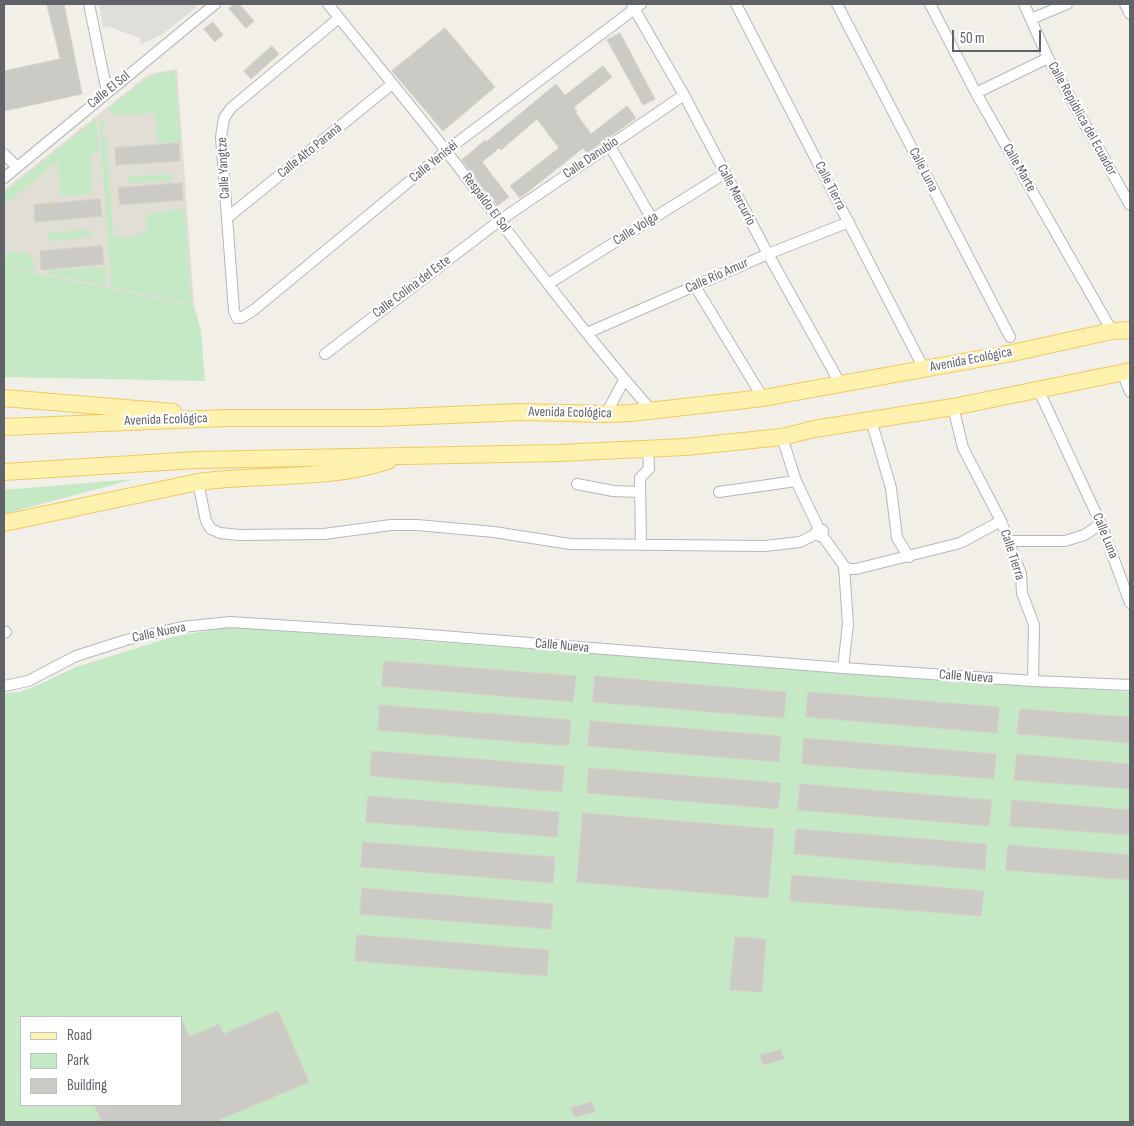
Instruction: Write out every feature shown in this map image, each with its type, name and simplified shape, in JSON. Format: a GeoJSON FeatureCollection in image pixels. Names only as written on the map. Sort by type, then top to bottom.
{"type":"FeatureCollection","features":[{"type":"Feature","properties":{"kind":"main road","name":"Avenida Ecológica"},"geometry":{"type":"LineString","coordinates":[[4,427],[227,418],[380,418],[521,412],[606,414],[652,411],[763,398],[841,385],[1012,353],[1112,331],[1130,330]]}},
{"type":"Feature","properties":{"kind":"main road"},"geometry":{"type":"LineString","coordinates":[[4,472],[197,460],[559,453],[648,449],[782,437],[814,429],[953,407],[1126,371]]}},
{"type":"Feature","properties":{"kind":"main road"},"geometry":{"type":"LineString","coordinates":[[4,398],[160,410],[227,418]]}},
{"type":"Feature","properties":{"kind":"main road"},"geometry":{"type":"LineString","coordinates":[[4,522],[198,482],[226,478],[338,473],[374,466],[408,455]]}},
{"type":"Feature","properties":{"kind":"street"},"geometry":{"type":"LineString","coordinates":[[89,4],[107,92]]}},
{"type":"Feature","properties":{"kind":"street","name":"Calle El Sol"},"geometry":{"type":"LineString","coordinates":[[4,178],[215,4]]}},
{"type":"Feature","properties":{"kind":"street","name":"Respaldo El Sol"},"geometry":{"type":"LineString","coordinates":[[328,4],[446,151],[498,221],[624,380],[652,411]]}},
{"type":"Feature","properties":{"kind":"street","name":"Calle Tierra"},"geometry":{"type":"LineString","coordinates":[[736,4],[924,369]]}},
{"type":"Feature","properties":{"kind":"street","name":"Calle Luna"},"geometry":{"type":"LineString","coordinates":[[837,4],[1010,336]]}},
{"type":"Feature","properties":{"kind":"street","name":"Calle Marte"},"geometry":{"type":"LineString","coordinates":[[930,4],[976,93],[1112,331]]}},
{"type":"Feature","properties":{"kind":"street","name":"Calle República del Ecuador"},"geometry":{"type":"LineString","coordinates":[[1024,4],[1048,58],[1130,205]]}},
{"type":"Feature","properties":{"kind":"street"},"geometry":{"type":"LineString","coordinates":[[1031,19],[1067,4]]}},
{"type":"Feature","properties":{"kind":"street"},"geometry":{"type":"LineString","coordinates":[[1125,4],[1130,14]]}},
{"type":"Feature","properties":{"kind":"street","name":"Calle Mercurio"},"geometry":{"type":"LineString","coordinates":[[636,5],[724,174],[841,385]]}},
{"type":"Feature","properties":{"kind":"street","name":"Calle Yeniséi"},"geometry":{"type":"LineString","coordinates":[[234,311],[237,318],[241,318],[255,309],[446,151],[636,5]]}},
{"type":"Feature","properties":{"kind":"street","name":"Calle Yangtze"},"geometry":{"type":"LineString","coordinates":[[234,311],[221,137],[224,118],[231,108],[339,18]]}},
{"type":"Feature","properties":{"kind":"street"},"geometry":{"type":"LineString","coordinates":[[976,93],[1048,58]]}},
{"type":"Feature","properties":{"kind":"street","name":"Calle Alto Paraná"},"geometry":{"type":"LineString","coordinates":[[228,218],[392,84]]}},
{"type":"Feature","properties":{"kind":"street","name":"Calle Danubio"},"geometry":{"type":"LineString","coordinates":[[498,221],[684,96]]}},
{"type":"Feature","properties":{"kind":"street"},"geometry":{"type":"LineString","coordinates":[[610,146],[652,219]]}},
{"type":"Feature","properties":{"kind":"street"},"geometry":{"type":"LineString","coordinates":[[4,154],[17,167]]}},
{"type":"Feature","properties":{"kind":"street","name":"Calle Volga"},"geometry":{"type":"LineString","coordinates":[[548,284],[724,174]]}},
{"type":"Feature","properties":{"kind":"street","name":"Calle Colina del Este"},"geometry":{"type":"LineString","coordinates":[[325,354],[498,221]]}},
{"type":"Feature","properties":{"kind":"street","name":"Calle Río Amur"},"geometry":{"type":"LineString","coordinates":[[587,333],[768,254],[849,222]]}},
{"type":"Feature","properties":{"kind":"street"},"geometry":{"type":"LineString","coordinates":[[694,286],[763,398]]}},
{"type":"Feature","properties":{"kind":"street"},"geometry":{"type":"LineString","coordinates":[[1126,371],[1130,392]]}},
{"type":"Feature","properties":{"kind":"street"},"geometry":{"type":"LineString","coordinates":[[606,414],[624,380]]}},
{"type":"Feature","properties":{"kind":"street","name":"Calle Luna"},"geometry":{"type":"LineString","coordinates":[[1038,389],[1101,524],[1130,604]]}},
{"type":"Feature","properties":{"kind":"street","name":"Calle Tierra"},"geometry":{"type":"LineString","coordinates":[[953,407],[963,448],[1001,522],[1021,574],[1022,593],[1034,626],[1034,681]]}},
{"type":"Feature","properties":{"kind":"street"},"geometry":{"type":"LineString","coordinates":[[871,420],[891,488],[897,538],[910,557]]}},
{"type":"Feature","properties":{"kind":"street"},"geometry":{"type":"LineString","coordinates":[[782,437],[796,481],[819,532],[844,566],[849,569],[910,557],[960,543],[1001,522]]}},
{"type":"Feature","properties":{"kind":"street"},"geometry":{"type":"LineString","coordinates":[[641,545],[640,476],[649,469],[648,449]]}},
{"type":"Feature","properties":{"kind":"street"},"geometry":{"type":"LineString","coordinates":[[719,492],[796,481]]}},
{"type":"Feature","properties":{"kind":"street"},"geometry":{"type":"LineString","coordinates":[[198,482],[206,521],[211,528],[220,533],[240,535],[324,534],[391,525],[417,525],[494,532],[570,544],[765,546],[800,542],[819,532]]}},
{"type":"Feature","properties":{"kind":"street"},"geometry":{"type":"LineString","coordinates":[[577,484],[613,491],[640,492]]}},
{"type":"Feature","properties":{"kind":"street"},"geometry":{"type":"LineString","coordinates":[[1009,541],[1065,541],[1084,535],[1101,524]]}},
{"type":"Feature","properties":{"kind":"street"},"geometry":{"type":"LineString","coordinates":[[843,668],[848,624],[844,566]]}},
{"type":"Feature","properties":{"kind":"street","name":"Calle Nueva"},"geometry":{"type":"LineString","coordinates":[[4,686],[28,681],[76,656],[126,640],[182,627],[230,622],[843,668],[1034,681],[1130,685]]}},
{"type":"Feature","properties":{"kind":"shaded area"},"geometry":{"type":"Polygon","coordinates":[[[99,4],[195,4],[197,7],[161,35],[141,44],[140,38],[107,26],[103,28],[99,4]]]}},
{"type":"Feature","properties":{"kind":"shaded area"},"geometry":{"type":"Polygon","coordinates":[[[177,69],[194,306],[10,268],[4,258],[4,190],[149,74],[177,69]]]}},
{"type":"Feature","properties":{"kind":"green space"},"geometry":{"type":"Polygon","coordinates":[[[175,71],[181,142],[158,143],[155,113],[113,115],[108,109],[150,76],[175,71]]]}},
{"type":"Feature","properties":{"kind":"green space"},"geometry":{"type":"Polygon","coordinates":[[[99,117],[104,122],[103,137],[107,138],[113,237],[139,236],[139,232],[147,232],[146,214],[184,209],[192,304],[111,287],[99,117]]]}},
{"type":"Feature","properties":{"kind":"green space"},"geometry":{"type":"Polygon","coordinates":[[[96,119],[99,151],[97,154],[90,154],[93,194],[60,196],[58,160],[4,204],[4,193],[96,119]]]}},
{"type":"Feature","properties":{"kind":"green space"},"geometry":{"type":"Polygon","coordinates":[[[172,174],[172,181],[128,183],[128,176],[172,174]]]}},
{"type":"Feature","properties":{"kind":"green space"},"geometry":{"type":"Polygon","coordinates":[[[90,229],[92,237],[49,241],[48,233],[90,229]]]}},
{"type":"Feature","properties":{"kind":"green space"},"geometry":{"type":"Polygon","coordinates":[[[4,251],[5,253],[29,252],[36,272],[10,266],[4,256],[4,251]]]}},
{"type":"Feature","properties":{"kind":"green space"},"geometry":{"type":"Polygon","coordinates":[[[4,258],[10,268],[194,306],[201,331],[205,381],[4,377],[4,258]]]}},
{"type":"Feature","properties":{"kind":"green space"},"geometry":{"type":"Polygon","coordinates":[[[105,266],[107,286],[47,274],[47,271],[105,266]]]}},
{"type":"Feature","properties":{"kind":"green space"},"geometry":{"type":"Polygon","coordinates":[[[134,479],[4,514],[4,490],[134,479]]]}},
{"type":"Feature","properties":{"kind":"green space"},"geometry":{"type":"Polygon","coordinates":[[[228,627],[1130,692],[1130,1122],[4,1122],[4,693],[20,692],[76,667],[172,637],[228,627]]]}},
{"type":"Feature","properties":{"kind":"building"},"geometry":{"type":"Polygon","coordinates":[[[47,4],[64,4],[82,94],[4,111],[4,71],[60,59],[47,4]]]}},
{"type":"Feature","properties":{"kind":"building"},"geometry":{"type":"Polygon","coordinates":[[[234,4],[239,4],[254,21],[246,28],[229,9],[234,4]]]}},
{"type":"Feature","properties":{"kind":"building"},"geometry":{"type":"Polygon","coordinates":[[[213,22],[223,35],[215,42],[204,29],[213,22]]]}},
{"type":"Feature","properties":{"kind":"building"},"geometry":{"type":"Polygon","coordinates":[[[445,28],[495,87],[443,131],[392,71],[445,28]]]}},
{"type":"Feature","properties":{"kind":"building"},"geometry":{"type":"Polygon","coordinates":[[[620,33],[655,99],[643,105],[607,40],[620,33]]]}},
{"type":"Feature","properties":{"kind":"building"},"geometry":{"type":"Polygon","coordinates":[[[272,46],[279,54],[251,79],[244,71],[272,46]]]}},
{"type":"Feature","properties":{"kind":"building"},"geometry":{"type":"Polygon","coordinates":[[[603,66],[612,77],[574,107],[577,111],[575,112],[591,134],[627,106],[636,118],[587,153],[583,148],[520,198],[510,186],[559,148],[537,119],[501,150],[499,148],[482,162],[509,197],[497,206],[462,160],[556,84],[565,95],[603,66]]]}},
{"type":"Feature","properties":{"kind":"building"},"geometry":{"type":"Polygon","coordinates":[[[179,143],[180,161],[116,165],[115,148],[179,143]]]}},
{"type":"Feature","properties":{"kind":"building"},"geometry":{"type":"Polygon","coordinates":[[[182,183],[183,200],[120,205],[118,188],[182,183]]]}},
{"type":"Feature","properties":{"kind":"building"},"geometry":{"type":"Polygon","coordinates":[[[100,199],[102,216],[35,222],[34,205],[100,199]]]}},
{"type":"Feature","properties":{"kind":"building"},"geometry":{"type":"Polygon","coordinates":[[[102,246],[104,264],[41,270],[40,251],[102,246]]]}},
{"type":"Feature","properties":{"kind":"building"},"geometry":{"type":"Polygon","coordinates":[[[384,661],[576,676],[573,702],[382,686],[384,661]]]}},
{"type":"Feature","properties":{"kind":"building"},"geometry":{"type":"Polygon","coordinates":[[[595,676],[786,692],[784,718],[593,702],[595,676]]]}},
{"type":"Feature","properties":{"kind":"building"},"geometry":{"type":"Polygon","coordinates":[[[808,692],[999,707],[997,733],[806,717],[808,692]]]}},
{"type":"Feature","properties":{"kind":"building"},"geometry":{"type":"Polygon","coordinates":[[[380,705],[571,720],[569,746],[378,730],[380,705]]]}},
{"type":"Feature","properties":{"kind":"building"},"geometry":{"type":"Polygon","coordinates":[[[1020,709],[1130,717],[1130,743],[1017,734],[1020,709]]]}},
{"type":"Feature","properties":{"kind":"building"},"geometry":{"type":"Polygon","coordinates":[[[590,721],[781,736],[779,762],[588,746],[590,721]]]}},
{"type":"Feature","properties":{"kind":"building"},"geometry":{"type":"Polygon","coordinates":[[[804,738],[996,754],[994,779],[802,764],[804,738]]]}},
{"type":"Feature","properties":{"kind":"building"},"geometry":{"type":"Polygon","coordinates":[[[372,751],[564,766],[562,792],[370,776],[372,751]]]}},
{"type":"Feature","properties":{"kind":"building"},"geometry":{"type":"Polygon","coordinates":[[[1017,754],[1130,764],[1130,789],[1014,780],[1017,754]]]}},
{"type":"Feature","properties":{"kind":"building"},"geometry":{"type":"Polygon","coordinates":[[[589,768],[781,783],[778,809],[587,793],[589,768]]]}},
{"type":"Feature","properties":{"kind":"building"},"geometry":{"type":"Polygon","coordinates":[[[800,784],[992,800],[989,826],[798,810],[800,784]]]}},
{"type":"Feature","properties":{"kind":"building"},"geometry":{"type":"Polygon","coordinates":[[[368,796],[559,812],[557,837],[366,822],[368,796]]]}},
{"type":"Feature","properties":{"kind":"building"},"geometry":{"type":"Polygon","coordinates":[[[1012,800],[1130,810],[1130,835],[1010,826],[1012,800]]]}},
{"type":"Feature","properties":{"kind":"building"},"geometry":{"type":"Polygon","coordinates":[[[583,813],[774,829],[768,898],[577,882],[583,813]]]}},
{"type":"Feature","properties":{"kind":"building"},"geometry":{"type":"Polygon","coordinates":[[[796,829],[987,844],[985,870],[794,854],[796,829]]]}},
{"type":"Feature","properties":{"kind":"building"},"geometry":{"type":"Polygon","coordinates":[[[363,842],[555,857],[553,883],[361,867],[363,842]]]}},
{"type":"Feature","properties":{"kind":"building"},"geometry":{"type":"Polygon","coordinates":[[[1008,845],[1130,855],[1130,880],[1006,870],[1008,845]]]}},
{"type":"Feature","properties":{"kind":"building"},"geometry":{"type":"Polygon","coordinates":[[[792,875],[984,891],[981,916],[790,901],[792,875]]]}},
{"type":"Feature","properties":{"kind":"building"},"geometry":{"type":"Polygon","coordinates":[[[362,888],[553,904],[551,929],[360,914],[362,888]]]}},
{"type":"Feature","properties":{"kind":"building"},"geometry":{"type":"Polygon","coordinates":[[[357,935],[549,950],[547,976],[355,961],[357,935]]]}},
{"type":"Feature","properties":{"kind":"building"},"geometry":{"type":"Polygon","coordinates":[[[735,937],[766,939],[762,992],[730,990],[735,937]]]}},
{"type":"Feature","properties":{"kind":"building"},"geometry":{"type":"Polygon","coordinates":[[[278,1011],[309,1082],[214,1122],[102,1122],[94,1106],[182,1106],[182,1020],[189,1037],[219,1024],[223,1034],[278,1011]]]}},
{"type":"Feature","properties":{"kind":"building"},"geometry":{"type":"Polygon","coordinates":[[[781,1050],[784,1059],[763,1065],[760,1055],[781,1050]]]}},
{"type":"Feature","properties":{"kind":"building"},"geometry":{"type":"Polygon","coordinates":[[[592,1102],[595,1112],[574,1117],[571,1108],[592,1102]]]}}]}
